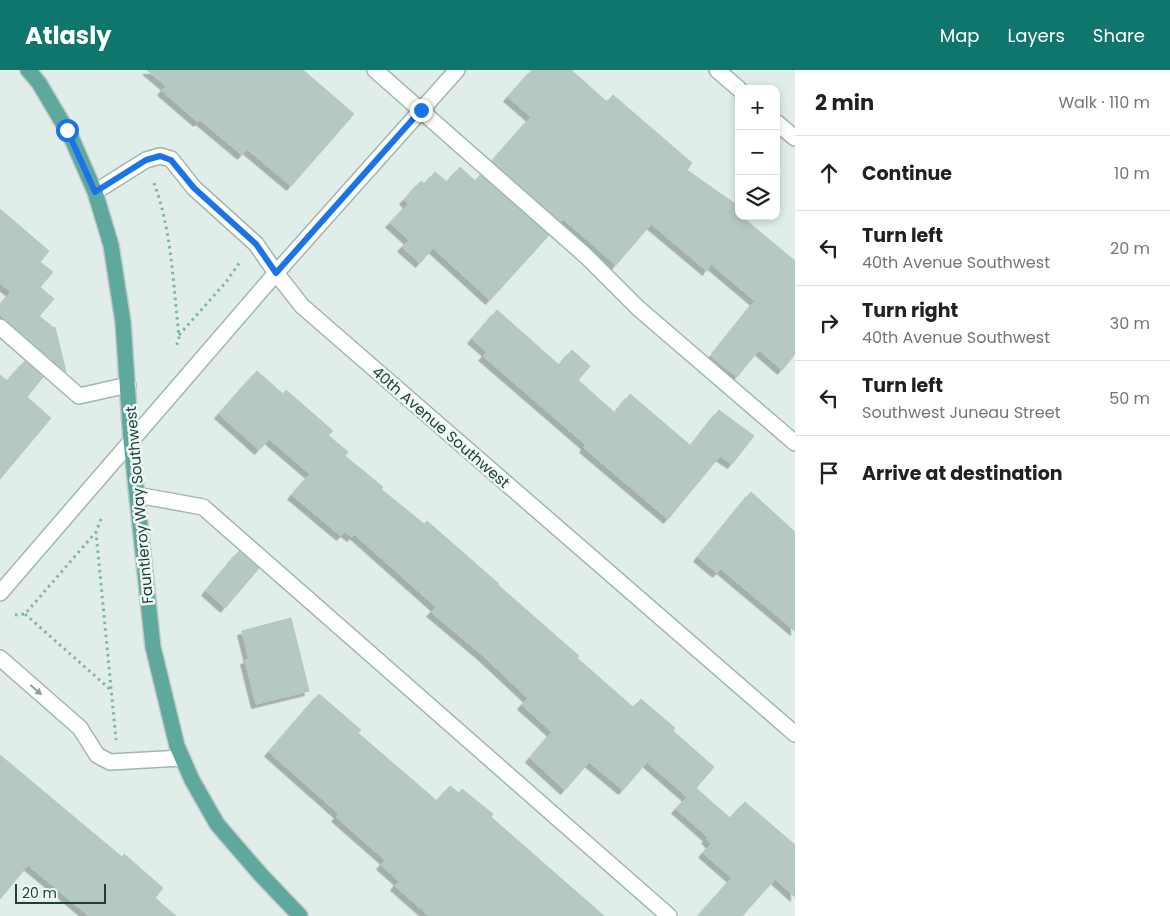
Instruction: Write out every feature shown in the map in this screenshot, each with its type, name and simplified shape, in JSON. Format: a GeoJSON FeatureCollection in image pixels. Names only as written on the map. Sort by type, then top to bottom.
{"type":"FeatureCollection","features":[{"type":"Feature","properties":{"kind":"main road","name":"Fauntleroy Way Southwest"},"geometry":{"type":"LineString","coordinates":[[28,70],[39,83],[71,137],[95,192],[111,245],[123,322],[137,495],[154,647],[177,746],[192,780],[217,824],[300,916]]}},
{"type":"Feature","properties":{"kind":"street"},"geometry":{"type":"LineString","coordinates":[[375,70],[586,256],[638,308],[795,443]]}},
{"type":"Feature","properties":{"kind":"street"},"geometry":{"type":"LineString","coordinates":[[0,593],[276,273],[457,70]]}},
{"type":"Feature","properties":{"kind":"street"},"geometry":{"type":"LineString","coordinates":[[717,70],[735,86]]}},
{"type":"Feature","properties":{"kind":"street"},"geometry":{"type":"LineString","coordinates":[[780,125],[795,138]]}},
{"type":"Feature","properties":{"kind":"street","name":"40th Avenue Southwest"},"geometry":{"type":"LineString","coordinates":[[95,192],[146,160],[160,156],[171,160],[194,188],[256,244],[302,306],[795,734]]}},
{"type":"Feature","properties":{"kind":"street"},"geometry":{"type":"LineString","coordinates":[[0,327],[79,396],[128,385]]}},
{"type":"Feature","properties":{"kind":"street"},"geometry":{"type":"LineString","coordinates":[[137,495],[203,507],[669,916]]}},
{"type":"Feature","properties":{"kind":"street"},"geometry":{"type":"LineString","coordinates":[[0,658],[80,728],[97,755],[110,762],[182,758]]}},
{"type":"Feature","properties":{"kind":"path"},"geometry":{"type":"LineString","coordinates":[[153,181],[164,216],[179,340],[175,348]]}},
{"type":"Feature","properties":{"kind":"path"},"geometry":{"type":"LineString","coordinates":[[178,336],[226,282],[240,262]]}},
{"type":"Feature","properties":{"kind":"path"},"geometry":{"type":"LineString","coordinates":[[230,275],[235,279]]}},
{"type":"Feature","properties":{"kind":"path"},"geometry":{"type":"LineString","coordinates":[[15,615],[25,614],[96,532],[101,519]]}},
{"type":"Feature","properties":{"kind":"path"},"geometry":{"type":"LineString","coordinates":[[96,532],[118,742]]}},
{"type":"Feature","properties":{"kind":"path"},"geometry":{"type":"LineString","coordinates":[[25,614],[112,691]]}},
{"type":"Feature","properties":{"kind":"building"},"geometry":{"type":"Polygon","coordinates":[[[147,70],[303,70],[354,114],[291,186],[247,149],[242,155],[200,120],[198,122],[162,91],[166,86],[147,70]]]}},
{"type":"Feature","properties":{"kind":"building"},"geometry":{"type":"Polygon","coordinates":[[[532,70],[571,70],[606,101],[613,95],[692,163],[687,170],[735,204],[735,220],[746,220],[795,261],[795,354],[782,370],[759,350],[737,377],[711,356],[755,301],[711,264],[707,271],[651,224],[616,265],[563,219],[561,222],[492,161],[531,117],[508,97],[532,70]]]}},
{"type":"Feature","properties":{"kind":"building"},"geometry":{"type":"Polygon","coordinates":[[[460,167],[475,181],[480,175],[549,235],[490,300],[433,248],[420,263],[402,247],[409,240],[390,223],[408,204],[404,200],[421,181],[425,184],[435,172],[447,182],[460,167]]]}},
{"type":"Feature","properties":{"kind":"building"},"geometry":{"type":"Polygon","coordinates":[[[0,209],[49,251],[40,262],[53,272],[40,287],[54,299],[39,316],[55,327],[66,372],[0,315],[0,306],[11,292],[0,283],[0,209]]]}},
{"type":"Feature","properties":{"kind":"building"},"geometry":{"type":"Polygon","coordinates":[[[497,310],[559,365],[572,350],[590,366],[578,380],[615,413],[630,394],[691,446],[719,410],[754,436],[732,464],[720,456],[668,519],[584,448],[586,445],[483,356],[487,352],[472,339],[497,310]]]}},
{"type":"Feature","properties":{"kind":"building"},"geometry":{"type":"Polygon","coordinates":[[[25,361],[43,377],[27,397],[51,418],[0,479],[0,375],[7,381],[25,361]]]}},
{"type":"Feature","properties":{"kind":"building"},"geometry":{"type":"Polygon","coordinates":[[[257,371],[283,394],[286,390],[333,431],[328,435],[348,452],[345,456],[383,487],[381,489],[424,524],[427,521],[579,656],[577,658],[634,708],[641,699],[675,728],[673,731],[714,767],[696,788],[730,818],[745,802],[795,845],[795,897],[775,879],[742,916],[698,916],[732,878],[703,853],[711,844],[706,839],[708,837],[676,809],[687,797],[647,762],[623,790],[589,762],[565,790],[530,758],[552,732],[522,705],[528,698],[481,654],[431,612],[436,607],[354,534],[352,537],[345,532],[341,536],[292,495],[310,474],[269,439],[259,450],[219,414],[257,371]]]}},
{"type":"Feature","properties":{"kind":"building"},"geometry":{"type":"Polygon","coordinates":[[[751,492],[795,532],[795,631],[721,569],[717,573],[698,557],[751,492]]]}},
{"type":"Feature","properties":{"kind":"building"},"geometry":{"type":"Polygon","coordinates":[[[239,551],[259,568],[225,608],[206,591],[239,551]]]}},
{"type":"Feature","properties":{"kind":"building"},"geometry":{"type":"Polygon","coordinates":[[[291,618],[309,691],[256,704],[245,660],[249,659],[242,631],[291,618]]]}},
{"type":"Feature","properties":{"kind":"building"},"geometry":{"type":"Polygon","coordinates":[[[319,694],[361,730],[358,733],[437,801],[450,786],[459,793],[462,789],[493,814],[491,817],[604,916],[429,916],[395,886],[399,881],[381,865],[385,860],[336,817],[339,814],[269,752],[319,694]]]}},
{"type":"Feature","properties":{"kind":"building"},"geometry":{"type":"Polygon","coordinates":[[[0,755],[122,857],[124,854],[163,888],[155,898],[176,916],[89,916],[28,865],[0,899],[0,755]]]}},
{"type":"Feature","properties":{"kind":"route"},"geometry":{"type":"LineString","coordinates":[[67,130],[95,192],[146,160],[160,156],[171,160],[194,188],[256,244],[276,273],[421,110]]}}]}
